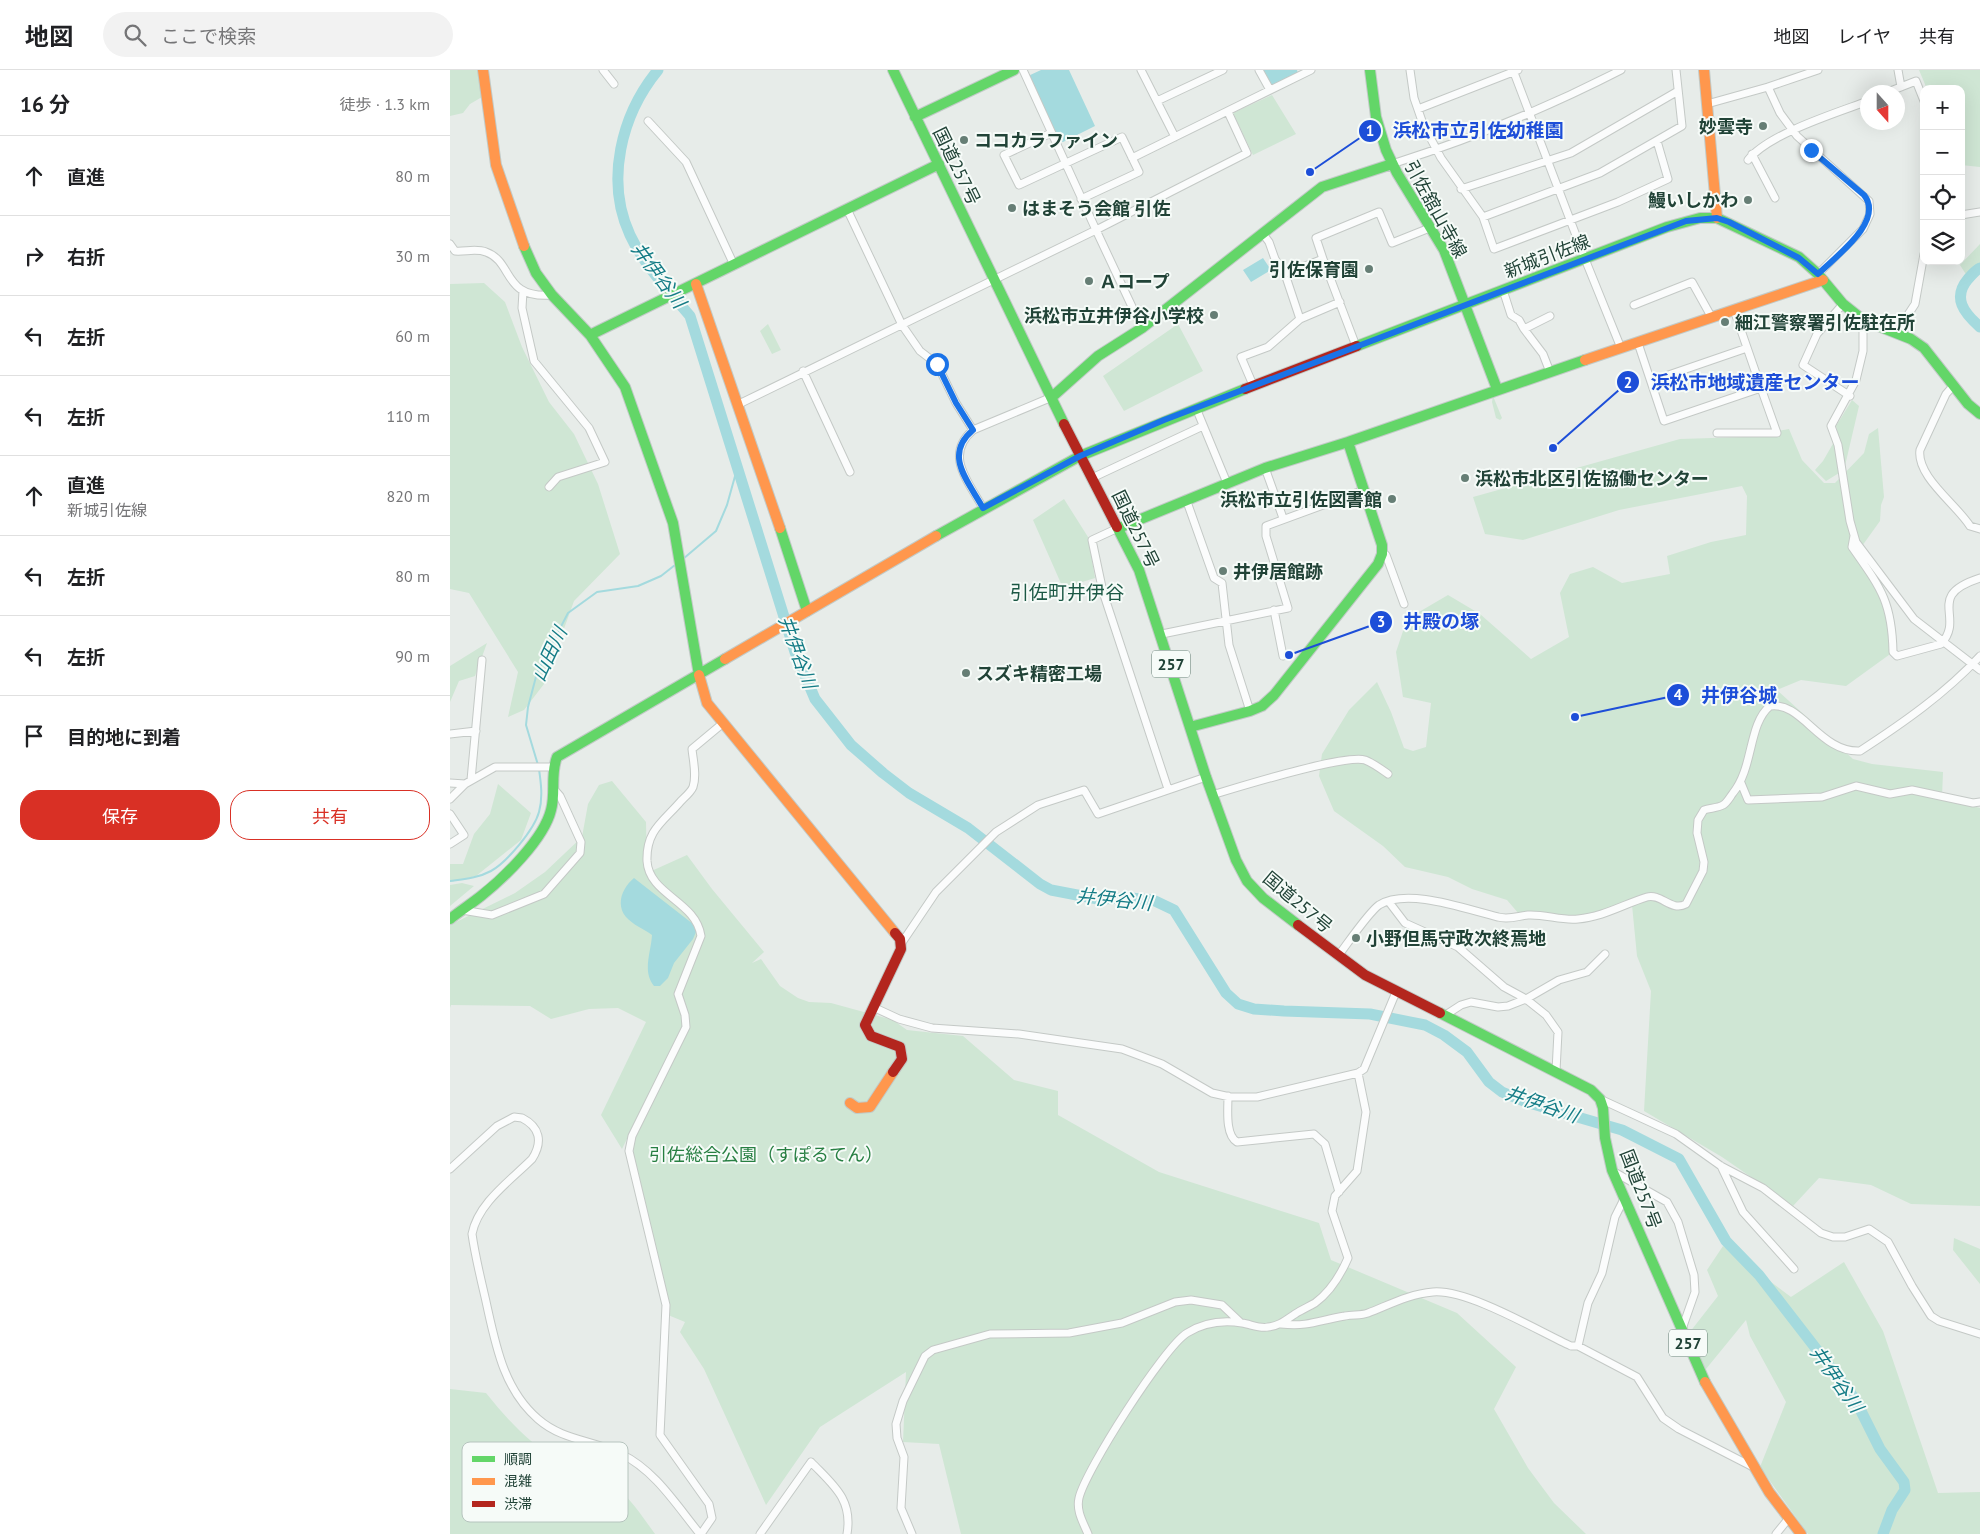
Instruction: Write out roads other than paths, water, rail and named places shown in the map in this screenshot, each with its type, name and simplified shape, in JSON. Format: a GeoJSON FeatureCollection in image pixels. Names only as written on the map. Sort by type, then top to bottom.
{"type":"FeatureCollection","features":[{"type":"Feature","properties":{"kind":"main road"},"geometry":{"type":"LineString","coordinates":[[483,70],[496,165],[527,254],[536,273],[552,294],[590,335],[625,387],[664,494],[673,523],[698,673],[707,703],[722,724],[844,869],[900,939],[901,950],[865,1025],[868,1033],[875,1038],[900,1047],[902,1059],[885,1080],[869,1108],[865,1110],[856,1108],[850,1103]]}},
{"type":"Feature","properties":{"kind":"main road","name":"国道257号"},"geometry":{"type":"LineString","coordinates":[[893,70],[1080,456],[1119,528],[1139,570],[1162,634],[1212,795],[1236,860],[1248,881],[1263,898],[1365,975],[1591,1090],[1601,1103],[1605,1138],[1612,1170],[1705,1381],[1756,1469],[1788,1518],[1802,1534]]}},
{"type":"Feature","properties":{"kind":"main road"},"geometry":{"type":"LineString","coordinates":[[915,117],[1014,70]]}},
{"type":"Feature","properties":{"kind":"main road","name":"引佐舘山寺線"},"geometry":{"type":"LineString","coordinates":[[1370,70],[1373,113],[1392,164],[1432,227],[1444,250],[1497,390]]}},
{"type":"Feature","properties":{"kind":"main road"},"geometry":{"type":"LineString","coordinates":[[1704,70],[1717,218],[1799,258],[1820,277],[1843,304],[1863,320],[1899,334],[1924,348],[1968,404],[1980,414]]}},
{"type":"Feature","properties":{"kind":"main road"},"geometry":{"type":"LineString","coordinates":[[590,335],[939,164]]}},
{"type":"Feature","properties":{"kind":"main road"},"geometry":{"type":"LineString","coordinates":[[1052,397],[1098,356],[1142,328],[1322,187],[1392,164]]}},
{"type":"Feature","properties":{"kind":"main road","name":"新城引佐線"},"geometry":{"type":"LineString","coordinates":[[550,767],[557,757],[698,673],[983,508],[1080,456],[1196,408],[1686,221],[1717,218]]}},
{"type":"Feature","properties":{"kind":"main road"},"geometry":{"type":"LineString","coordinates":[[1119,528],[1265,468],[1348,442],[1712,318],[1820,277]]}},
{"type":"Feature","properties":{"kind":"main road"},"geometry":{"type":"LineString","coordinates":[[693,285],[739,404],[803,613]]}},
{"type":"Feature","properties":{"kind":"main road"},"geometry":{"type":"LineString","coordinates":[[1190,727],[1250,712],[1262,706],[1274,695],[1302,657],[1378,564],[1382,545],[1348,442]]}},
{"type":"Feature","properties":{"kind":"main road"},"geometry":{"type":"LineString","coordinates":[[450,919],[482,895],[537,838],[550,816],[553,798],[550,767]]}},
{"type":"Feature","properties":{"kind":"street"},"geometry":{"type":"LineString","coordinates":[[603,70],[614,84]]}},
{"type":"Feature","properties":{"kind":"street"},"geometry":{"type":"LineString","coordinates":[[1023,70],[1142,328]]}},
{"type":"Feature","properties":{"kind":"street"},"geometry":{"type":"LineString","coordinates":[[1141,70],[1175,137]]}},
{"type":"Feature","properties":{"kind":"street"},"geometry":{"type":"LineString","coordinates":[[1157,101],[1223,70]]}},
{"type":"Feature","properties":{"kind":"street"},"geometry":{"type":"LineString","coordinates":[[1259,70],[1270,90]]}},
{"type":"Feature","properties":{"kind":"street"},"geometry":{"type":"LineString","coordinates":[[1132,158],[1311,70]]}},
{"type":"Feature","properties":{"kind":"street"},"geometry":{"type":"LineString","coordinates":[[1410,70],[1418,110],[1436,150],[1462,189],[1484,217],[1494,249],[1570,218],[1618,202],[1668,179],[1657,141]]}},
{"type":"Feature","properties":{"kind":"street"},"geometry":{"type":"LineString","coordinates":[[1418,110],[1515,70],[1585,259],[1621,348]]}},
{"type":"Feature","properties":{"kind":"street"},"geometry":{"type":"LineString","coordinates":[[1392,164],[1436,150],[1530,114],[1621,70]]}},
{"type":"Feature","properties":{"kind":"street"},"geometry":{"type":"LineString","coordinates":[[1484,217],[1600,173],[1682,126],[1676,70]]}},
{"type":"Feature","properties":{"kind":"street"},"geometry":{"type":"LineString","coordinates":[[1898,70],[1902,85]]}},
{"type":"Feature","properties":{"kind":"street"},"geometry":{"type":"LineString","coordinates":[[1707,104],[1768,87],[1814,71]]}},
{"type":"Feature","properties":{"kind":"street"},"geometry":{"type":"LineString","coordinates":[[1905,86],[1916,81],[1920,91]]}},
{"type":"Feature","properties":{"kind":"street"},"geometry":{"type":"LineString","coordinates":[[1768,87],[1780,113],[1793,130],[1811,150],[1854,186],[1868,201],[1870,214],[1863,229],[1820,277]]}},
{"type":"Feature","properties":{"kind":"street"},"geometry":{"type":"LineString","coordinates":[[1462,189],[1572,153],[1678,91]]}},
{"type":"Feature","properties":{"kind":"street"},"geometry":{"type":"LineString","coordinates":[[1775,198],[1750,157],[1793,130],[1860,104]]}},
{"type":"Feature","properties":{"kind":"street"},"geometry":{"type":"LineString","coordinates":[[739,404],[803,371],[1096,230],[1247,153],[1228,112]]}},
{"type":"Feature","properties":{"kind":"street"},"geometry":{"type":"LineString","coordinates":[[648,121],[686,162],[734,265]]}},
{"type":"Feature","properties":{"kind":"street"},"geometry":{"type":"LineString","coordinates":[[1051,133],[1004,155],[1018,185],[1122,137],[1132,158],[1138,172],[1081,199]]}},
{"type":"Feature","properties":{"kind":"street"},"geometry":{"type":"LineString","coordinates":[[846,209],[902,325],[920,351],[937,364],[956,403],[973,430]]}},
{"type":"Feature","properties":{"kind":"street"},"geometry":{"type":"LineString","coordinates":[[1356,346],[1316,238],[1379,212],[1392,243],[1432,227]]}},
{"type":"Feature","properties":{"kind":"street"},"geometry":{"type":"LineString","coordinates":[[1965,214],[1980,212]]}},
{"type":"Feature","properties":{"kind":"street"},"geometry":{"type":"LineString","coordinates":[[1263,234],[1270,242],[1275,259],[1285,274],[1300,319]]}},
{"type":"Feature","properties":{"kind":"street"},"geometry":{"type":"LineString","coordinates":[[450,244],[455,251],[479,250],[490,254],[508,278],[523,291],[541,295],[552,294]]}},
{"type":"Feature","properties":{"kind":"street"},"geometry":{"type":"LineString","coordinates":[[1285,274],[1323,259]]}},
{"type":"Feature","properties":{"kind":"street"},"geometry":{"type":"LineString","coordinates":[[1899,334],[1900,327],[1915,304],[1922,265]]}},
{"type":"Feature","properties":{"kind":"street"},"geometry":{"type":"LineString","coordinates":[[1634,304],[1692,282],[1712,318]]}},
{"type":"Feature","properties":{"kind":"street"},"geometry":{"type":"LineString","coordinates":[[1503,290],[1511,315],[1519,320],[1543,354],[1550,372]]}},
{"type":"Feature","properties":{"kind":"street"},"geometry":{"type":"LineString","coordinates":[[523,291],[522,308],[534,361],[589,428],[605,462],[558,477],[549,487]]}},
{"type":"Feature","properties":{"kind":"street"},"geometry":{"type":"LineString","coordinates":[[1253,386],[1241,357],[1268,347],[1300,319],[1340,302]]}},
{"type":"Feature","properties":{"kind":"street"},"geometry":{"type":"LineString","coordinates":[[1843,304],[1817,334],[1803,365],[1850,396]]}},
{"type":"Feature","properties":{"kind":"street"},"geometry":{"type":"LineString","coordinates":[[1717,433],[1777,433],[1734,310]]}},
{"type":"Feature","properties":{"kind":"street"},"geometry":{"type":"LineString","coordinates":[[1524,329],[1550,316]]}},
{"type":"Feature","properties":{"kind":"street"},"geometry":{"type":"LineString","coordinates":[[1863,320],[1861,365],[1850,396],[1831,426],[1838,445],[1854,535],[1862,550],[1914,619],[1942,643],[1980,670]]}},
{"type":"Feature","properties":{"kind":"street"},"geometry":{"type":"LineString","coordinates":[[1638,343],[1664,421],[1761,388]]}},
{"type":"Feature","properties":{"kind":"street"},"geometry":{"type":"LineString","coordinates":[[1651,380],[1748,348]]}},
{"type":"Feature","properties":{"kind":"street"},"geometry":{"type":"LineString","coordinates":[[803,371],[850,472]]}},
{"type":"Feature","properties":{"kind":"street"},"geometry":{"type":"LineString","coordinates":[[1954,385],[1946,394],[1920,450],[1918,460],[1925,474],[1962,512],[1970,526],[1980,529]]}},
{"type":"Feature","properties":{"kind":"street"},"geometry":{"type":"LineString","coordinates":[[983,508],[962,470],[957,455],[965,437],[973,430],[1052,397]]}},
{"type":"Feature","properties":{"kind":"street"},"geometry":{"type":"LineString","coordinates":[[1196,408],[1227,483]]}},
{"type":"Feature","properties":{"kind":"street"},"geometry":{"type":"LineString","coordinates":[[1092,478],[1203,426]]}},
{"type":"Feature","properties":{"kind":"street"},"geometry":{"type":"LineString","coordinates":[[1265,468],[1283,518]]}},
{"type":"Feature","properties":{"kind":"street"},"geometry":{"type":"LineString","coordinates":[[1162,634],[1288,608],[1266,536],[1266,526],[1283,518],[1364,490]]}},
{"type":"Feature","properties":{"kind":"street"},"geometry":{"type":"LineString","coordinates":[[1186,499],[1214,578],[1222,583],[1229,645],[1250,712]]}},
{"type":"Feature","properties":{"kind":"street"},"geometry":{"type":"LineString","coordinates":[[1119,528],[1092,540],[1103,592],[1168,789]]}},
{"type":"Feature","properties":{"kind":"street"},"geometry":{"type":"LineString","coordinates":[[1854,535],[1852,547],[1880,588],[1888,606],[1893,623],[1893,652],[1897,656],[1942,643],[1950,632],[1951,622],[1947,606],[1950,595],[1967,582],[1980,578]]}},
{"type":"Feature","properties":{"kind":"street"},"geometry":{"type":"LineString","coordinates":[[1382,552],[1386,555],[1404,604]]}},
{"type":"Feature","properties":{"kind":"street"},"geometry":{"type":"LineString","coordinates":[[1274,610],[1283,656]]}},
{"type":"Feature","properties":{"kind":"street"},"geometry":{"type":"LineString","coordinates":[[1338,956],[1376,909],[1401,898],[1426,900],[1508,919],[1529,915],[1575,920],[1588,918],[1648,897],[1660,898],[1670,906],[1681,907],[1686,904],[1703,871],[1704,862],[1700,851],[1698,820],[1704,810],[1724,804],[1741,784],[1749,762],[1756,728],[1762,712],[1770,706],[1777,705],[1792,711],[1827,742],[1849,752],[1860,751],[1958,680],[1980,656]]}},
{"type":"Feature","properties":{"kind":"street"},"geometry":{"type":"LineString","coordinates":[[468,782],[476,731],[482,660]]}},
{"type":"Feature","properties":{"kind":"street"},"geometry":{"type":"LineString","coordinates":[[628,1459],[646,1470],[700,1534],[712,1518],[710,1504],[660,1435],[666,1305],[629,1151],[632,1136],[686,1027],[685,1015],[678,994],[701,936],[700,928],[693,915],[655,883],[647,862],[651,832],[693,788],[695,778],[692,748],[722,724]]}},
{"type":"Feature","properties":{"kind":"street"},"geometry":{"type":"LineString","coordinates":[[450,734],[476,731]]}},
{"type":"Feature","properties":{"kind":"street"},"geometry":{"type":"LineString","coordinates":[[1212,795],[1337,763],[1364,760],[1388,774]]}},
{"type":"Feature","properties":{"kind":"street"},"geometry":{"type":"LineString","coordinates":[[450,799],[468,782],[495,767],[550,767]]}},
{"type":"Feature","properties":{"kind":"street"},"geometry":{"type":"LineString","coordinates":[[901,944],[936,892],[996,832],[1038,805],[1084,790],[1098,814],[1206,777]]}},
{"type":"Feature","properties":{"kind":"street"},"geometry":{"type":"LineString","coordinates":[[450,783],[468,782]]}},
{"type":"Feature","properties":{"kind":"street"},"geometry":{"type":"LineString","coordinates":[[1741,784],[1748,800],[1822,796],[1856,786],[1890,794],[1912,790],[1973,803],[1980,802]]}},
{"type":"Feature","properties":{"kind":"street"},"geometry":{"type":"LineString","coordinates":[[462,910],[492,914],[544,894],[580,853],[582,842],[560,796],[551,786]]}},
{"type":"Feature","properties":{"kind":"street"},"geometry":{"type":"LineString","coordinates":[[450,814],[464,835],[450,844]]}},
{"type":"Feature","properties":{"kind":"street"},"geometry":{"type":"LineString","coordinates":[[1389,902],[1405,923],[1458,947],[1504,987],[1526,999],[1546,1015],[1558,1032],[1556,1071]]}},
{"type":"Feature","properties":{"kind":"street"},"geometry":{"type":"LineString","coordinates":[[1444,1016],[1461,1005],[1471,1002],[1498,1007],[1508,1006],[1526,999],[1558,980],[1588,972],[1605,954]]}},
{"type":"Feature","properties":{"kind":"street"},"geometry":{"type":"LineString","coordinates":[[873,1007],[899,1019],[932,1028],[1019,1034],[1122,1049],[1162,1064],[1212,1093],[1257,1098],[1358,1073],[1364,1069],[1396,992]]}},
{"type":"Feature","properties":{"kind":"street"},"geometry":{"type":"LineString","coordinates":[[1088,1534],[1078,1512],[1078,1500],[1085,1479],[1134,1400],[1164,1357],[1186,1333],[1211,1322],[1240,1322],[1266,1328],[1281,1324],[1318,1301],[1332,1286],[1348,1258],[1332,1211],[1335,1196],[1357,1171],[1366,1112],[1358,1073]]}},
{"type":"Feature","properties":{"kind":"street"},"geometry":{"type":"LineString","coordinates":[[1228,1096],[1230,1133],[1233,1139],[1237,1142],[1314,1134],[1325,1144],[1339,1192]]}},
{"type":"Feature","properties":{"kind":"street"},"geometry":{"type":"LineString","coordinates":[[1601,1103],[1676,1134],[1721,1166],[1763,1188],[1822,1233],[1834,1237],[1844,1237],[1869,1229],[1878,1234],[1888,1242],[1931,1316],[1939,1321],[1980,1334]]}},
{"type":"Feature","properties":{"kind":"street"},"geometry":{"type":"LineString","coordinates":[[450,1169],[506,1120],[522,1118],[535,1128],[540,1139],[538,1150],[532,1159],[480,1210],[474,1223],[472,1234],[500,1360],[509,1382],[537,1418],[549,1428],[582,1442]]}},
{"type":"Feature","properties":{"kind":"street"},"geometry":{"type":"LineString","coordinates":[[1721,1166],[1743,1212],[1794,1269]]}},
{"type":"Feature","properties":{"kind":"street"},"geometry":{"type":"LineString","coordinates":[[1612,1170],[1629,1182],[1667,1202],[1675,1215],[1694,1275],[1695,1292],[1682,1329]]}},
{"type":"Feature","properties":{"kind":"street"},"geometry":{"type":"LineString","coordinates":[[1578,1346],[1588,1303],[1602,1273],[1614,1217],[1625,1198]]}},
{"type":"Feature","properties":{"kind":"street"},"geometry":{"type":"LineString","coordinates":[[1281,1324],[1302,1326],[1346,1315],[1367,1313],[1405,1297],[1432,1292],[1446,1293],[1475,1301],[1571,1346],[1578,1346],[1637,1378],[1663,1418],[1756,1469]]}},
{"type":"Feature","properties":{"kind":"street"},"geometry":{"type":"LineString","coordinates":[[912,1534],[902,1508],[904,1457],[897,1438],[896,1424],[903,1401],[925,1356],[933,1350],[990,1334],[1070,1333],[1122,1323],[1175,1302],[1191,1300],[1222,1304],[1240,1322]]}},
{"type":"Feature","properties":{"kind":"street"},"geometry":{"type":"LineString","coordinates":[[762,1533],[811,1462],[838,1491],[847,1504],[847,1534]]}},
{"type":"Feature","properties":{"kind":"street"},"geometry":{"type":"LineString","coordinates":[[1776,1534],[1788,1518]]}},
{"type":"Feature","properties":{"kind":"water"},"geometry":{"type":"Polygon","coordinates":[[[1041,70],[1069,70],[1095,126],[1063,142],[1058,141],[1028,76],[1041,70]]]}},
{"type":"Feature","properties":{"kind":"water"},"geometry":{"type":"Polygon","coordinates":[[[1261,70],[1297,70],[1298,73],[1272,87],[1261,70]]]}},
{"type":"Feature","properties":{"kind":"water"},"geometry":{"type":"Polygon","coordinates":[[[1263,258],[1271,270],[1251,282],[1243,270],[1263,258]]]}},
{"type":"Feature","properties":{"kind":"water"},"geometry":{"type":"Polygon","coordinates":[[[634,878],[693,924],[696,932],[693,939],[674,963],[668,978],[660,986],[654,986],[648,974],[652,935],[629,920],[621,907],[624,891],[634,878]]]}},
{"type":"Feature","properties":{"kind":"waterway","name":"井伊谷川"},"geometry":{"type":"LineString","coordinates":[[658,70],[645,88],[626,128],[618,171],[619,193],[623,214],[630,235],[642,257],[690,316],[795,652],[815,699],[851,745],[909,793],[968,828],[1040,884],[1051,890],[1098,899],[1131,898],[1153,900],[1174,910],[1226,993],[1238,1004],[1254,1009],[1370,1014],[1425,1025],[1444,1035],[1467,1052],[1489,1082],[1502,1092],[1526,1102],[1622,1130],[1679,1159],[1726,1241],[1759,1275],[1855,1399],[1880,1449],[1904,1482],[1905,1490],[1892,1510],[1883,1534]]}},
{"type":"Feature","properties":{"kind":"waterway"},"geometry":{"type":"LineString","coordinates":[[1980,268],[1968,279],[1961,293],[1962,305],[1965,311],[1980,327]]}},
{"type":"Feature","properties":{"kind":"waterway","name":"山田川"},"geometry":{"type":"LineString","coordinates":[[683,559],[716,531],[727,505],[737,469]]}},
{"type":"Feature","properties":{"kind":"waterway","name":"山田川"},"geometry":{"type":"LineString","coordinates":[[538,765],[526,725],[528,707],[537,673],[568,613],[597,592],[638,586],[661,576],[675,565]]}},
{"type":"Feature","properties":{"kind":"waterway","name":"山田川"},"geometry":{"type":"LineString","coordinates":[[450,881],[476,877],[491,871],[505,861],[519,845],[532,828],[539,812],[541,796],[539,769]]}},
{"type":"Feature","properties":{"kind":"place","name":"妙雲寺"},"geometry":{"type":"Point","coordinates":[1763,126]}},
{"type":"Feature","properties":{"kind":"place","name":"ココカラファイン"},"geometry":{"type":"Point","coordinates":[964,140]}},
{"type":"Feature","properties":{"kind":"place","name":"浜松市立引佐幼稚園"},"geometry":{"type":"Point","coordinates":[1310,172]}},
{"type":"Feature","properties":{"kind":"place","name":"鰻いしかわ"},"geometry":{"type":"Point","coordinates":[1748,200]}},
{"type":"Feature","properties":{"kind":"place","name":"はまそう会館 引佐"},"geometry":{"type":"Point","coordinates":[1012,208]}},
{"type":"Feature","properties":{"kind":"place","name":"引佐保育園"},"geometry":{"type":"Point","coordinates":[1369,269]}},
{"type":"Feature","properties":{"kind":"place","name":"Ａコープ"},"geometry":{"type":"Point","coordinates":[1089,281]}},
{"type":"Feature","properties":{"kind":"place","name":"浜松市立井伊谷小学校"},"geometry":{"type":"Point","coordinates":[1214,315]}},
{"type":"Feature","properties":{"kind":"place","name":"細江警察署引佐駐在所"},"geometry":{"type":"Point","coordinates":[1725,322]}},
{"type":"Feature","properties":{"kind":"place","name":"浜松市地域遺産センター"},"geometry":{"type":"Point","coordinates":[1553,448]}},
{"type":"Feature","properties":{"kind":"place","name":"浜松市北区引佐協働センター"},"geometry":{"type":"Point","coordinates":[1465,478]}},
{"type":"Feature","properties":{"kind":"place","name":"浜松市立引佐図書館"},"geometry":{"type":"Point","coordinates":[1392,499]}},
{"type":"Feature","properties":{"kind":"place","name":"井伊居館跡"},"geometry":{"type":"Point","coordinates":[1223,571]}},
{"type":"Feature","properties":{"kind":"place","name":"井殿の塚"},"geometry":{"type":"Point","coordinates":[1289,655]}},
{"type":"Feature","properties":{"kind":"place","name":"スズキ精密工場"},"geometry":{"type":"Point","coordinates":[966,673]}},
{"type":"Feature","properties":{"kind":"place","name":"井伊谷城"},"geometry":{"type":"Point","coordinates":[1575,717]}},
{"type":"Feature","properties":{"kind":"place","name":"小野但馬守政次終焉地"},"geometry":{"type":"Point","coordinates":[1356,938]}},
{"type":"Feature","properties":{"kind":"district","name":"引佐町井伊谷"},"geometry":{"type":"Point","coordinates":[1067,592]}},
{"type":"Feature","properties":{"kind":"park label","name":"引佐総合公園（すぽるてん）"},"geometry":{"type":"Point","coordinates":[766,1154]}}]}
